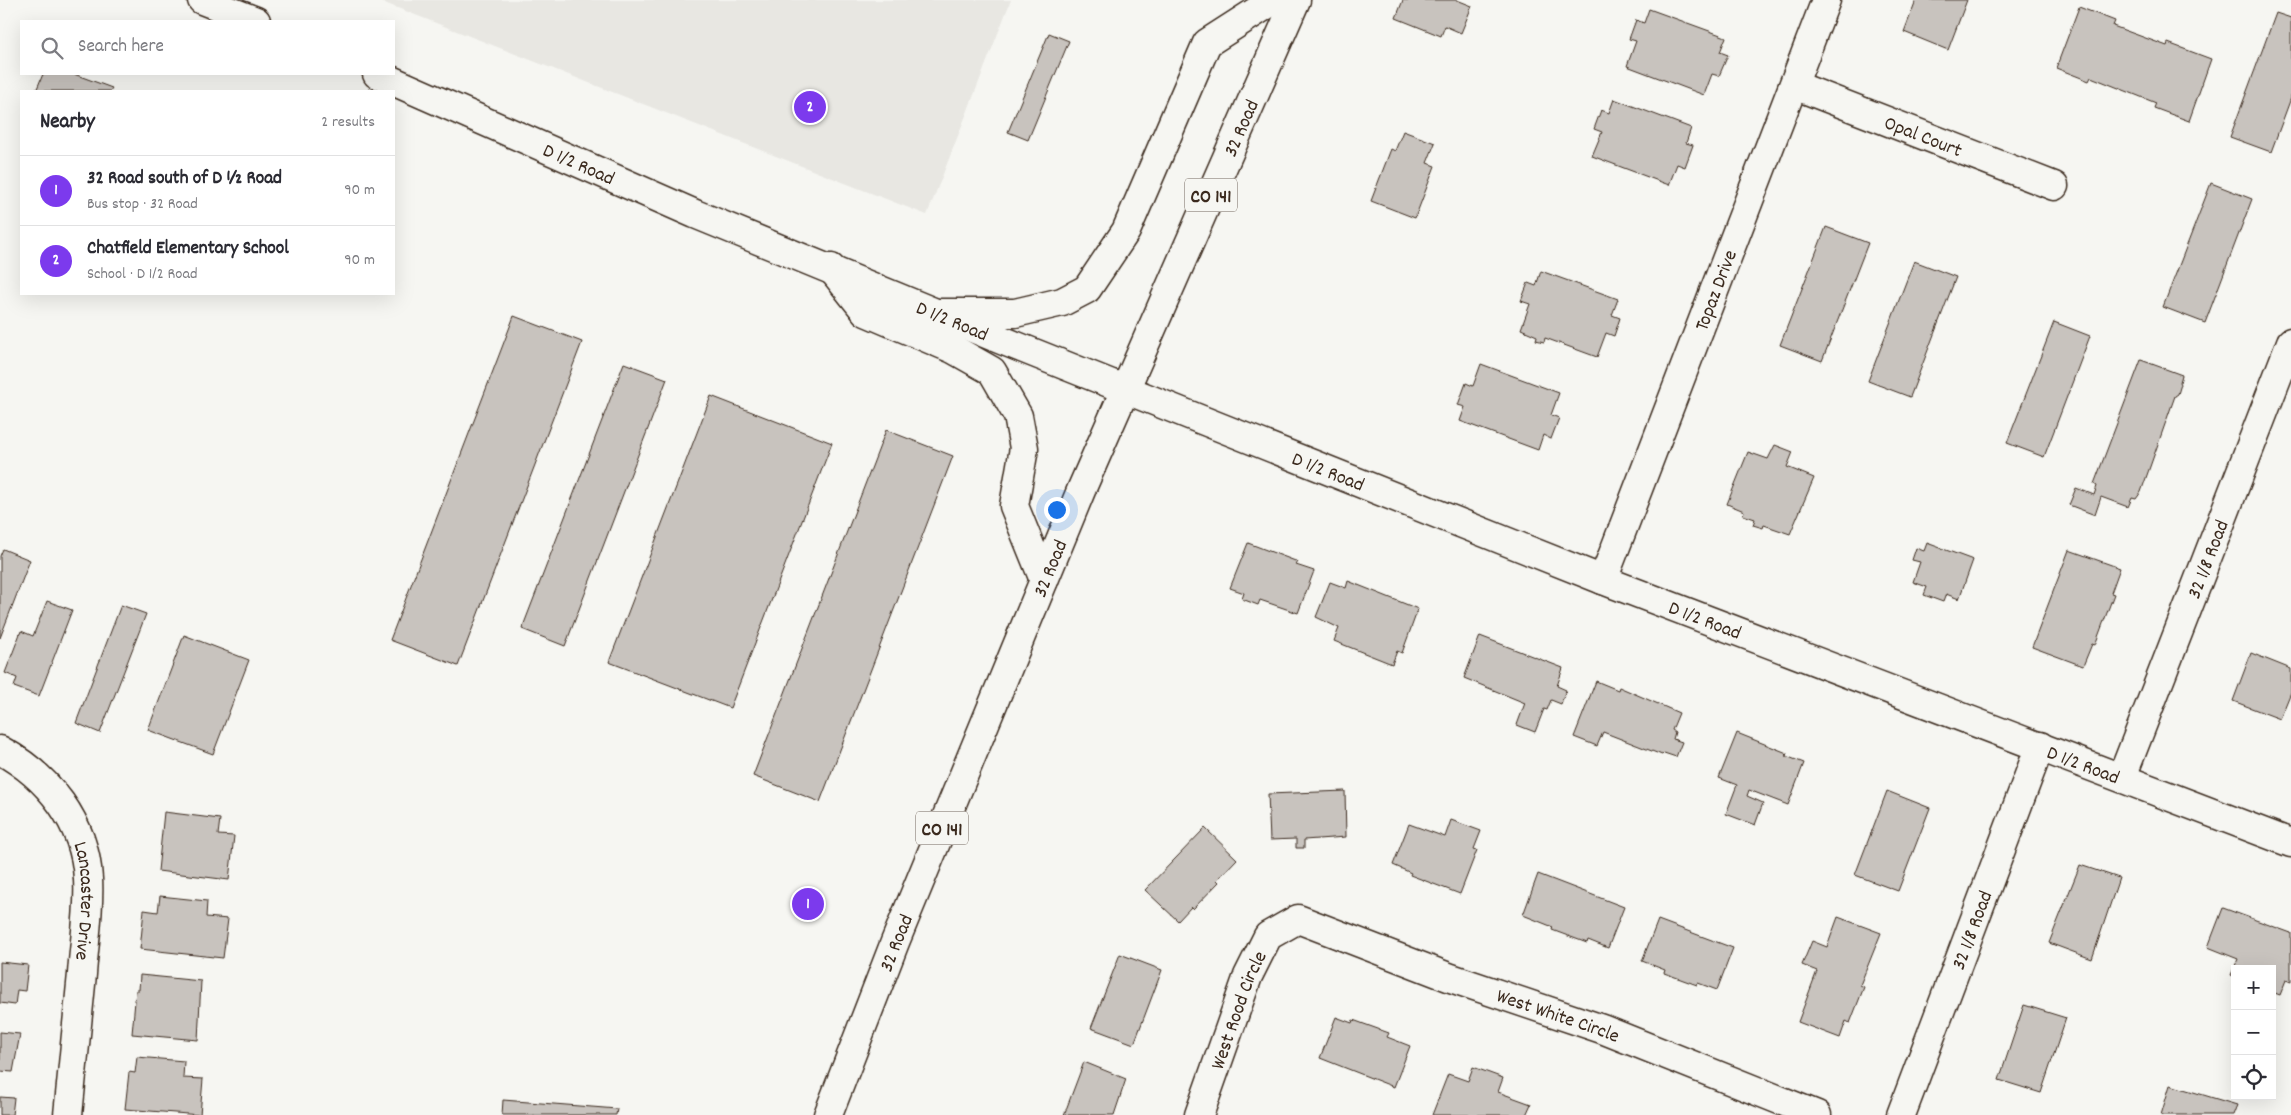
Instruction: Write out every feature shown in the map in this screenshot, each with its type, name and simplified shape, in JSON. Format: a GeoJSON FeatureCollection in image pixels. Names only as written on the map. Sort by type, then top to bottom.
{"type":"FeatureCollection","features":[{"type":"Feature","properties":{"kind":"main road"},"geometry":{"type":"LineString","coordinates":[[202,0],[253,20]]}},
{"type":"Feature","properties":{"kind":"main road"},"geometry":{"type":"LineString","coordinates":[[938,313],[1015,312],[1062,302],[1087,289],[1126,231],[1207,43],[1274,0]]}},
{"type":"Feature","properties":{"kind":"main road","name":"32 Road"},"geometry":{"type":"LineString","coordinates":[[828,1115],[898,933],[1044,580],[1296,0]]}},
{"type":"Feature","properties":{"kind":"main road","name":"Topaz Drive"},"geometry":{"type":"LineString","coordinates":[[1603,580],[1826,0]]}},
{"type":"Feature","properties":{"kind":"main road","name":"D 1/2 Road"},"geometry":{"type":"LineString","coordinates":[[379,75],[695,214],[831,268],[1125,390],[1603,580],[2291,843]]}},
{"type":"Feature","properties":{"kind":"main road","name":"Opal Court"},"geometry":{"type":"LineString","coordinates":[[1794,85],[2054,186]]}},
{"type":"Feature","properties":{"kind":"main road"},"geometry":{"type":"LineString","coordinates":[[831,268],[866,312],[953,349],[992,370],[1018,416],[1024,448],[1014,506],[1044,580]]}},
{"type":"Feature","properties":{"kind":"main road","name":"32 1/8 Road"},"geometry":{"type":"LineString","coordinates":[[2122,777],[2291,342]]}},
{"type":"Feature","properties":{"kind":"main road","name":"32 1/8 Road"},"geometry":{"type":"LineString","coordinates":[[1901,1115],[2040,746]]}},
{"type":"Feature","properties":{"kind":"main road","name":"Lancaster Drive"},"geometry":{"type":"LineString","coordinates":[[0,750],[37,774],[55,793],[72,822],[85,856],[88,899],[68,1115]]}},
{"type":"Feature","properties":{"kind":"main road","name":"West Rood Circle"},"geometry":{"type":"LineString","coordinates":[[1199,1115],[1252,968],[1268,936],[1298,920]]}},
{"type":"Feature","properties":{"kind":"main road","name":"West White Circle"},"geometry":{"type":"LineString","coordinates":[[1298,920],[1451,978],[1602,1029],[1817,1115]]}},
{"type":"Feature","properties":{"kind":"shaded area"},"geometry":{"type":"Polygon","coordinates":[[[377,0],[1011,0],[927,215],[377,0]]]}},
{"type":"Feature","properties":{"kind":"building"},"geometry":{"type":"Polygon","coordinates":[[[1403,0],[1457,0],[1472,6],[1461,33],[1445,26],[1441,36],[1396,18],[1403,0]]]}},
{"type":"Feature","properties":{"kind":"building"},"geometry":{"type":"Polygon","coordinates":[[[1916,0],[1967,0],[1948,50],[1904,32],[1916,0]]]}},
{"type":"Feature","properties":{"kind":"building"},"geometry":{"type":"Polygon","coordinates":[[[2079,7],[2115,21],[2113,26],[2167,46],[2168,43],[2211,59],[2189,121],[2154,108],[2156,103],[2091,77],[2089,81],[2056,68],[2079,7]]]}},
{"type":"Feature","properties":{"kind":"building"},"geometry":{"type":"Polygon","coordinates":[[[1649,9],[1726,37],[1720,52],[1728,55],[1719,76],[1712,74],[1704,95],[1627,66],[1636,41],[1629,39],[1636,20],[1644,23],[1649,9]]]}},
{"type":"Feature","properties":{"kind":"building"},"geometry":{"type":"Polygon","coordinates":[[[2276,13],[2291,18],[2291,98],[2271,152],[2230,137],[2276,13]]]}},
{"type":"Feature","properties":{"kind":"building"},"geometry":{"type":"Polygon","coordinates":[[[1049,33],[1069,41],[1028,140],[1008,132],[1049,33]]]}},
{"type":"Feature","properties":{"kind":"building"},"geometry":{"type":"Polygon","coordinates":[[[43,75],[77,75],[112,88],[111,90],[36,90],[43,75]]]}},
{"type":"Feature","properties":{"kind":"building"},"geometry":{"type":"Polygon","coordinates":[[[1614,99],[1691,128],[1686,143],[1693,145],[1685,167],[1677,164],[1669,185],[1592,156],[1602,132],[1594,129],[1601,110],[1609,113],[1614,99]]]}},
{"type":"Feature","properties":{"kind":"building"},"geometry":{"type":"Polygon","coordinates":[[[1403,131],[1435,143],[1427,163],[1435,166],[1415,218],[1371,201],[1391,149],[1395,151],[1403,131]]]}},
{"type":"Feature","properties":{"kind":"building"},"geometry":{"type":"Polygon","coordinates":[[[2211,183],[2252,199],[2205,323],[2163,307],[2211,183]]]}},
{"type":"Feature","properties":{"kind":"building"},"geometry":{"type":"Polygon","coordinates":[[[1826,227],[1868,243],[1822,361],[1780,345],[1826,227]]]}},
{"type":"Feature","properties":{"kind":"building"},"geometry":{"type":"Polygon","coordinates":[[[1914,261],[1956,277],[1910,397],[1868,381],[1914,261]]]}},
{"type":"Feature","properties":{"kind":"building"},"geometry":{"type":"Polygon","coordinates":[[[1541,271],[1618,299],[1612,315],[1620,318],[1614,336],[1606,333],[1597,357],[1545,338],[1544,342],[1536,340],[1537,336],[1521,329],[1530,304],[1521,301],[1528,283],[1536,286],[1541,271]]]}},
{"type":"Feature","properties":{"kind":"building"},"geometry":{"type":"Polygon","coordinates":[[[514,316],[582,342],[458,666],[390,640],[514,316]]]}},
{"type":"Feature","properties":{"kind":"building"},"geometry":{"type":"Polygon","coordinates":[[[2054,322],[2090,336],[2044,457],[2007,443],[2054,322]]]}},
{"type":"Feature","properties":{"kind":"building"},"geometry":{"type":"Polygon","coordinates":[[[2141,360],[2182,375],[2178,394],[2175,396],[2141,492],[2136,499],[2132,498],[2128,507],[2101,497],[2095,515],[2069,505],[2076,488],[2094,495],[2097,486],[2094,484],[2141,360]]]}},
{"type":"Feature","properties":{"kind":"building"},"geometry":{"type":"Polygon","coordinates":[[[624,363],[667,379],[565,646],[522,629],[624,363]]]}},
{"type":"Feature","properties":{"kind":"building"},"geometry":{"type":"Polygon","coordinates":[[[1481,364],[1559,393],[1551,415],[1559,418],[1551,439],[1543,435],[1538,450],[1460,421],[1465,407],[1458,405],[1466,383],[1473,386],[1481,364]]]}},
{"type":"Feature","properties":{"kind":"building"},"geometry":{"type":"Polygon","coordinates":[[[711,396],[832,443],[730,708],[609,662],[711,396]]]}},
{"type":"Feature","properties":{"kind":"building"},"geometry":{"type":"Polygon","coordinates":[[[886,430],[953,456],[820,802],[753,776],[886,430]]]}},
{"type":"Feature","properties":{"kind":"building"},"geometry":{"type":"Polygon","coordinates":[[[1775,445],[1793,452],[1787,467],[1814,478],[1790,534],[1764,525],[1763,528],[1753,525],[1755,519],[1743,515],[1744,511],[1727,504],[1748,452],[1768,459],[1775,445]]]}},
{"type":"Feature","properties":{"kind":"building"},"geometry":{"type":"Polygon","coordinates":[[[1248,543],[1298,562],[1296,565],[1314,571],[1298,613],[1260,600],[1258,605],[1242,599],[1244,593],[1230,588],[1248,543]]]}},
{"type":"Feature","properties":{"kind":"building"},"geometry":{"type":"Polygon","coordinates":[[[1927,543],[1973,560],[1959,599],[1946,594],[1943,602],[1924,595],[1927,587],[1913,582],[1920,562],[1912,560],[1916,548],[1924,551],[1927,543]]]}},
{"type":"Feature","properties":{"kind":"building"},"geometry":{"type":"Polygon","coordinates":[[[3,549],[30,560],[0,638],[0,556],[3,549]]]}},
{"type":"Feature","properties":{"kind":"building"},"geometry":{"type":"Polygon","coordinates":[[[2069,550],[2120,568],[2111,593],[2114,594],[2095,645],[2092,644],[2083,666],[2032,647],[2069,550]]]}},
{"type":"Feature","properties":{"kind":"building"},"geometry":{"type":"Polygon","coordinates":[[[1348,581],[1418,609],[1402,653],[1397,651],[1392,664],[1334,641],[1339,628],[1316,617],[1330,582],[1346,588],[1348,581]]]}},
{"type":"Feature","properties":{"kind":"building"},"geometry":{"type":"Polygon","coordinates":[[[47,601],[72,610],[39,696],[14,687],[17,678],[5,673],[21,631],[33,636],[47,601]]]}},
{"type":"Feature","properties":{"kind":"building"},"geometry":{"type":"Polygon","coordinates":[[[121,605],[146,614],[100,733],[76,723],[121,605]]]}},
{"type":"Feature","properties":{"kind":"building"},"geometry":{"type":"Polygon","coordinates":[[[184,635],[249,660],[213,754],[148,730],[184,635]]]}},
{"type":"Feature","properties":{"kind":"building"},"geometry":{"type":"Polygon","coordinates":[[[1480,636],[1563,668],[1557,686],[1566,690],[1561,704],[1551,700],[1547,710],[1544,709],[1535,732],[1517,725],[1525,703],[1464,678],[1480,636]]]}},
{"type":"Feature","properties":{"kind":"building"},"geometry":{"type":"Polygon","coordinates":[[[2251,653],[2291,669],[2291,692],[2280,719],[2233,701],[2251,653]]]}},
{"type":"Feature","properties":{"kind":"building"},"geometry":{"type":"Polygon","coordinates":[[[1596,681],[1618,690],[1619,687],[1679,713],[1672,730],[1675,732],[1673,739],[1682,742],[1676,757],[1664,753],[1662,755],[1603,732],[1597,746],[1574,737],[1596,681]]]}},
{"type":"Feature","properties":{"kind":"building"},"geometry":{"type":"Polygon","coordinates":[[[1737,733],[1787,753],[1786,756],[1804,763],[1788,805],[1749,790],[1747,796],[1763,803],[1755,825],[1726,814],[1737,785],[1719,778],[1737,733]]]}},
{"type":"Feature","properties":{"kind":"building"},"geometry":{"type":"Polygon","coordinates":[[[1345,791],[1346,837],[1304,840],[1304,848],[1296,848],[1296,839],[1270,840],[1268,794],[1345,791]]]}},
{"type":"Feature","properties":{"kind":"building"},"geometry":{"type":"Polygon","coordinates":[[[1887,791],[1930,808],[1898,891],[1855,875],[1887,791]]]}},
{"type":"Feature","properties":{"kind":"building"},"geometry":{"type":"Polygon","coordinates":[[[164,812],[220,819],[218,835],[234,836],[229,880],[158,871],[164,812]]]}},
{"type":"Feature","properties":{"kind":"building"},"geometry":{"type":"Polygon","coordinates":[[[1451,820],[1481,831],[1474,849],[1477,850],[1460,894],[1410,875],[1411,873],[1393,865],[1409,824],[1445,837],[1451,820]]]}},
{"type":"Feature","properties":{"kind":"building"},"geometry":{"type":"Polygon","coordinates":[[[1205,828],[1237,859],[1217,880],[1219,882],[1193,909],[1191,907],[1178,921],[1145,890],[1205,828]]]}},
{"type":"Feature","properties":{"kind":"building"},"geometry":{"type":"Polygon","coordinates":[[[2080,865],[2119,878],[2092,959],[2049,943],[2080,865]]]}},
{"type":"Feature","properties":{"kind":"building"},"geometry":{"type":"Polygon","coordinates":[[[1538,874],[1624,907],[1608,948],[1588,940],[1587,943],[1552,930],[1553,927],[1523,915],[1538,874]]]}},
{"type":"Feature","properties":{"kind":"building"},"geometry":{"type":"Polygon","coordinates":[[[160,896],[207,901],[206,917],[228,919],[223,958],[140,949],[144,910],[158,912],[160,896]]]}},
{"type":"Feature","properties":{"kind":"building"},"geometry":{"type":"Polygon","coordinates":[[[2223,908],[2291,933],[2291,982],[2286,980],[2280,995],[2276,994],[2276,965],[2235,965],[2238,959],[2208,947],[2223,908]]]}},
{"type":"Feature","properties":{"kind":"building"},"geometry":{"type":"Polygon","coordinates":[[[1838,917],[1881,933],[1860,985],[1864,987],[1850,1023],[1846,1021],[1840,1038],[1798,1022],[1817,971],[1802,965],[1812,941],[1827,947],[1838,917]]]}},
{"type":"Feature","properties":{"kind":"building"},"geometry":{"type":"Polygon","coordinates":[[[1658,920],[1733,948],[1717,990],[1664,973],[1665,970],[1642,961],[1658,920]]]}},
{"type":"Feature","properties":{"kind":"building"},"geometry":{"type":"Polygon","coordinates":[[[1120,954],[1162,970],[1134,1044],[1091,1028],[1120,954]]]}},
{"type":"Feature","properties":{"kind":"building"},"geometry":{"type":"Polygon","coordinates":[[[0,962],[28,965],[25,991],[17,990],[15,1005],[0,1003],[0,962]]]}},
{"type":"Feature","properties":{"kind":"building"},"geometry":{"type":"Polygon","coordinates":[[[140,975],[201,981],[198,1040],[132,1034],[136,990],[139,990],[140,975]]]}},
{"type":"Feature","properties":{"kind":"building"},"geometry":{"type":"Polygon","coordinates":[[[2024,1005],[2066,1018],[2041,1093],[1999,1080],[2024,1005]]]}},
{"type":"Feature","properties":{"kind":"building"},"geometry":{"type":"Polygon","coordinates":[[[1336,1017],[1352,1023],[1353,1020],[1389,1033],[1387,1037],[1410,1046],[1394,1087],[1320,1058],[1336,1017]]]}},
{"type":"Feature","properties":{"kind":"building"},"geometry":{"type":"Polygon","coordinates":[[[0,1032],[20,1034],[13,1072],[0,1071],[0,1032]]]}},
{"type":"Feature","properties":{"kind":"building"},"geometry":{"type":"Polygon","coordinates":[[[137,1057],[184,1061],[183,1078],[203,1079],[200,1115],[125,1109],[129,1072],[135,1073],[137,1057]]]}},
{"type":"Feature","properties":{"kind":"building"},"geometry":{"type":"Polygon","coordinates":[[[1084,1062],[1126,1079],[1114,1115],[1064,1115],[1084,1062]]]}},
{"type":"Feature","properties":{"kind":"building"},"geometry":{"type":"Polygon","coordinates":[[[1473,1067],[1503,1078],[1498,1092],[1531,1104],[1526,1115],[1432,1115],[1448,1074],[1468,1081],[1473,1067]]]}},
{"type":"Feature","properties":{"kind":"building"},"geometry":{"type":"Polygon","coordinates":[[[2170,1085],[2237,1105],[2233,1115],[2161,1115],[2170,1085]]]}},
{"type":"Feature","properties":{"kind":"building"},"geometry":{"type":"Polygon","coordinates":[[[0,1097],[14,1098],[12,1115],[0,1115],[0,1097]]]}},
{"type":"Feature","properties":{"kind":"building"},"geometry":{"type":"Polygon","coordinates":[[[503,1100],[617,1109],[616,1115],[502,1115],[503,1100]]]}},
{"type":"Feature","properties":{"kind":"place","name":"Chatfield Elementary School"},"geometry":{"type":"Point","coordinates":[810,107]}},
{"type":"Feature","properties":{"kind":"place","name":"32 Road south of D ½ Road"},"geometry":{"type":"Point","coordinates":[808,904]}}]}
